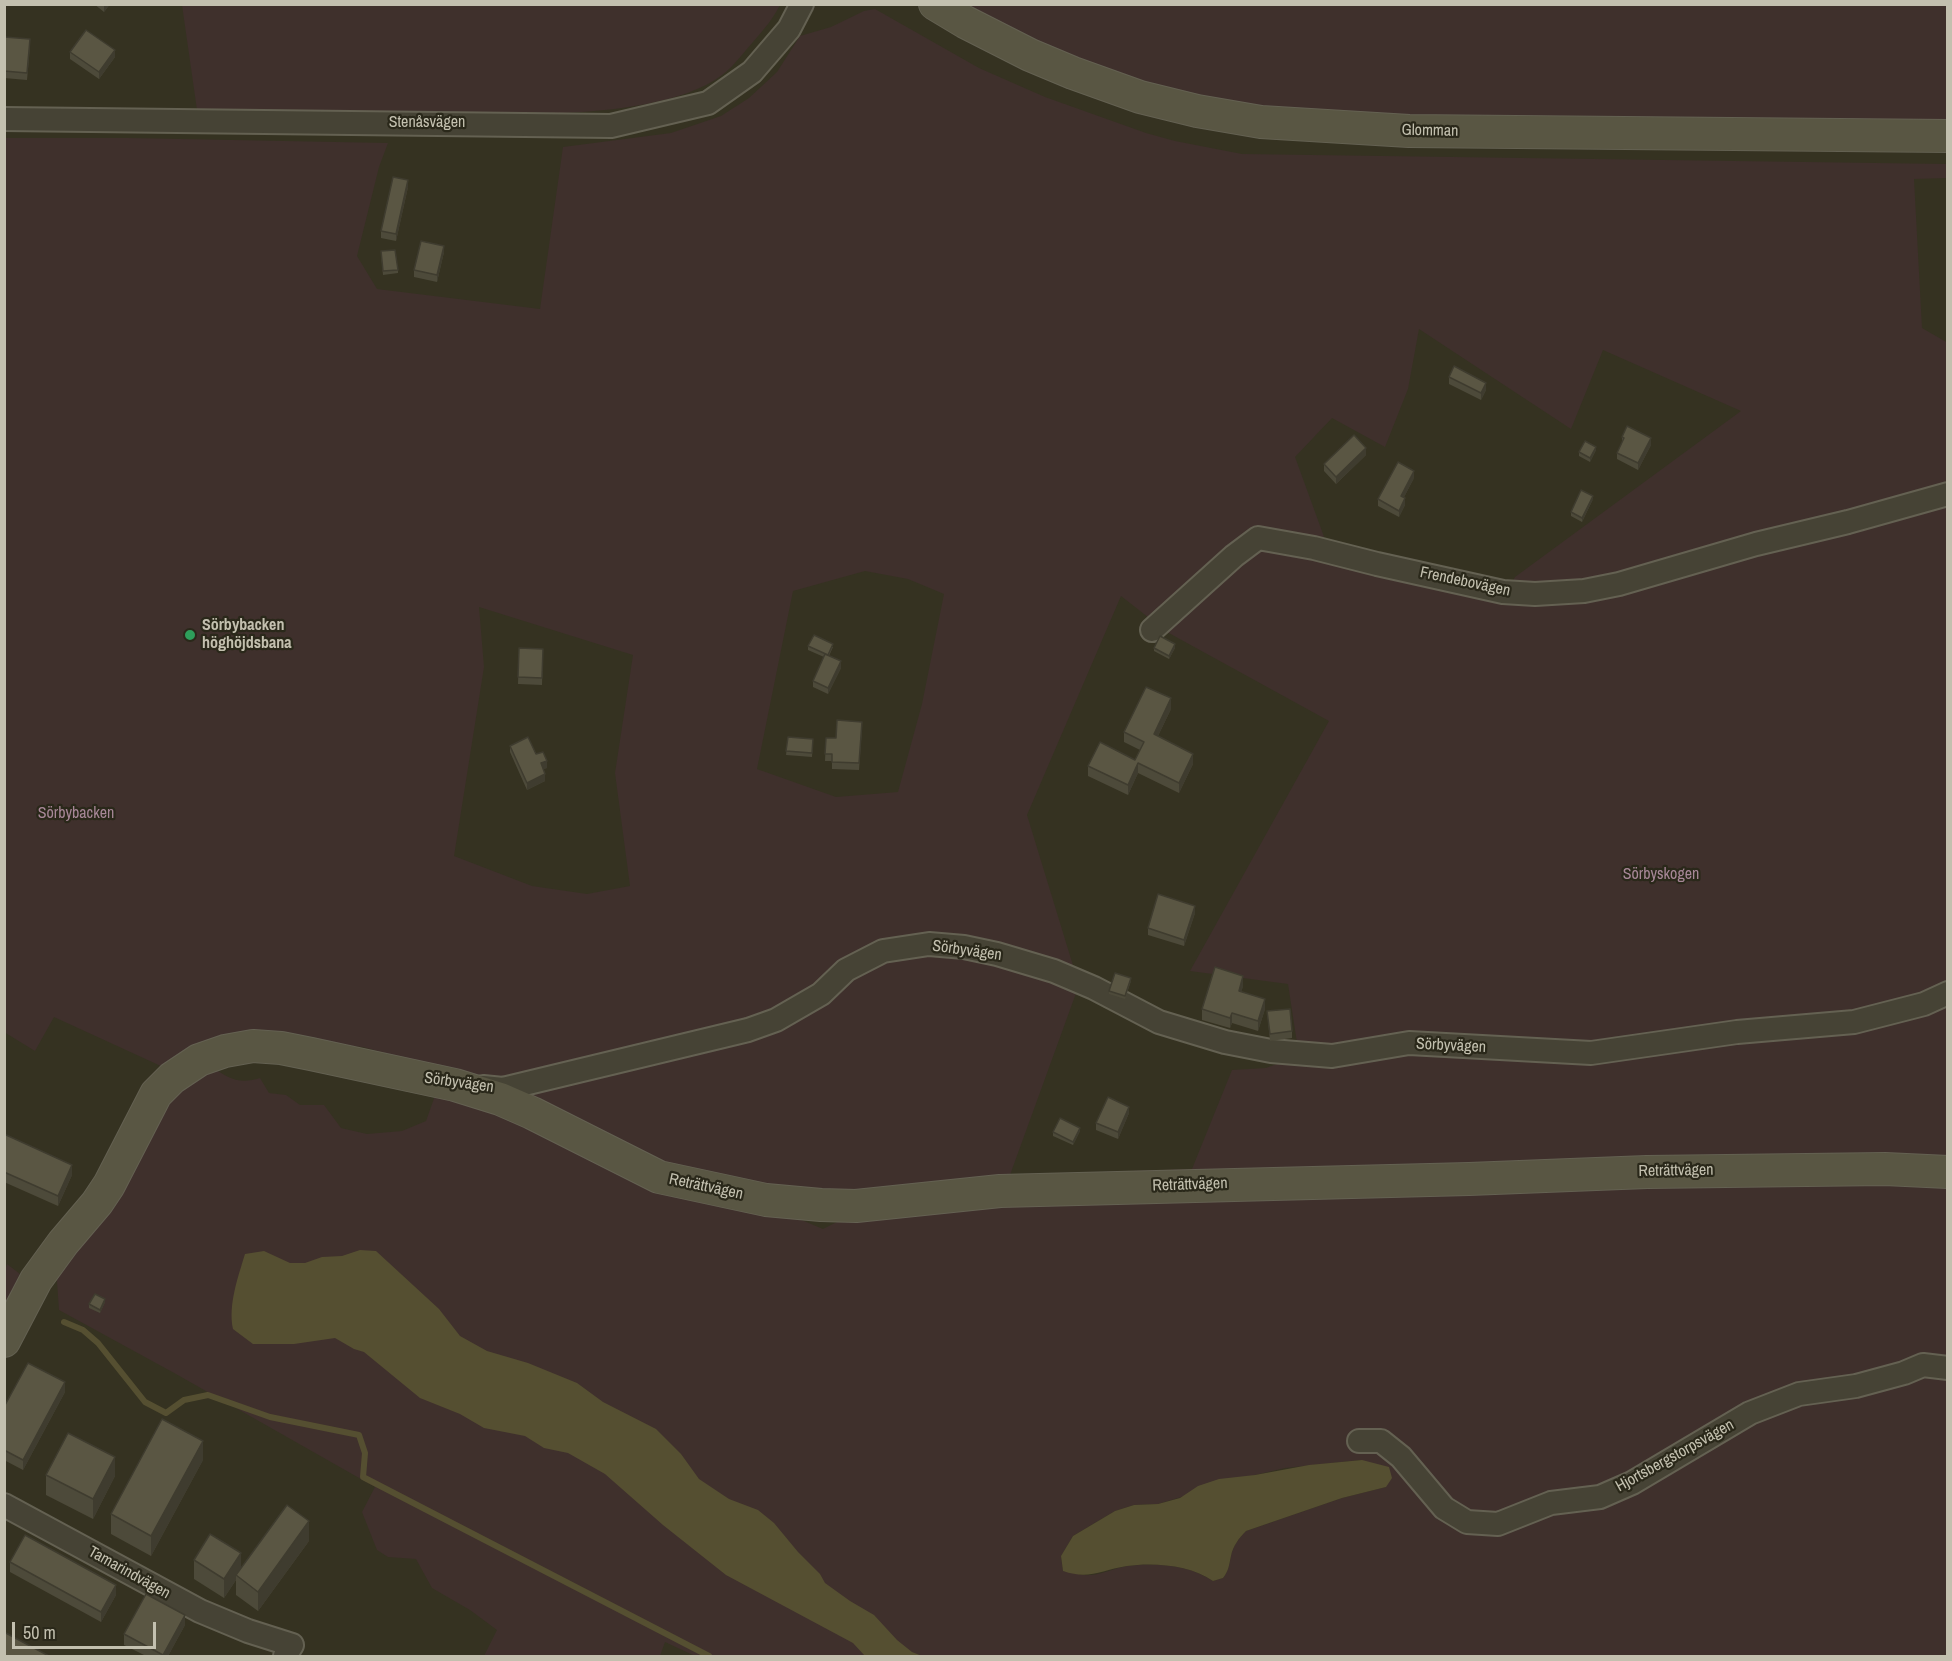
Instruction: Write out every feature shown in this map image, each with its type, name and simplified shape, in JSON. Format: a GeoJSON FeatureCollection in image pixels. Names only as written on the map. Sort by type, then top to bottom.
{"type":"FeatureCollection","features":[{"type":"Feature","properties":{"kind":"street","name":"Stenåsvägen"},"geometry":{"type":"LineString","coordinates":[[4,119],[611,126],[708,103],[752,72],[789,29],[802,4]]}},
{"type":"Feature","properties":{"kind":"street","name":"Glomman"},"geometry":{"type":"LineString","coordinates":[[935,4],[1030,55],[1073,73],[1140,97],[1197,111],[1261,122],[1409,131],[1947,136]]}},
{"type":"Feature","properties":{"kind":"street","name":"Frendebovägen"},"geometry":{"type":"LineString","coordinates":[[1152,630],[1257,538],[1305,546],[1503,592],[1535,594],[1584,591],[1619,584],[1756,544],[1848,522],[1947,494]]}},
{"type":"Feature","properties":{"kind":"street","name":"Sörbyvägen"},"geometry":{"type":"LineString","coordinates":[[4,1341],[36,1280],[109,1185],[156,1094],[172,1078],[199,1059],[225,1051],[253,1046],[281,1048],[455,1085],[503,1089],[748,1030],[776,1020],[821,994],[846,970],[883,951],[929,944],[964,947],[997,954],[1054,971],[1094,988],[1159,1022],[1225,1042],[1271,1051],[1332,1056],[1409,1043],[1591,1053],[1737,1032],[1854,1022],[1924,1004],[1947,993]]}},
{"type":"Feature","properties":{"kind":"street","name":"Reträttvägen"},"geometry":{"type":"LineString","coordinates":[[455,1085],[500,1099],[532,1113],[659,1177],[766,1200],[821,1205],[856,1206],[1000,1191],[1647,1172],[1885,1169],[1947,1172]]}},
{"type":"Feature","properties":{"kind":"street","name":"Hjortsbergstorpsvägen"},"geometry":{"type":"LineString","coordinates":[[1359,1441],[1381,1441],[1401,1457],[1444,1508],[1467,1522],[1498,1524],[1551,1503],[1600,1497],[1632,1483],[1750,1413],[1799,1394],[1856,1386],[1904,1373],[1923,1365],[1947,1368]]}},
{"type":"Feature","properties":{"kind":"street","name":"Tamarindvägen"},"geometry":{"type":"LineString","coordinates":[[4,1505],[200,1611],[288,1650]]}},
{"type":"Feature","properties":{"kind":"green space"},"geometry":{"type":"Polygon","coordinates":[[[182,5],[780,5],[768,24],[734,64],[706,85],[688,93],[646,104],[563,113],[197,110],[182,5]]]}},
{"type":"Feature","properties":{"kind":"green space"},"geometry":{"type":"Polygon","coordinates":[[[968,5],[1947,5],[1947,125],[1412,122],[1237,107],[1147,86],[1032,42],[968,5]]]}},
{"type":"Feature","properties":{"kind":"green space","name":"Sörbyskogen"},"geometry":{"type":"Polygon","coordinates":[[[875,9],[979,68],[1045,97],[1146,133],[1242,154],[1947,164],[1947,178],[1914,179],[1922,328],[1948,343],[1947,1162],[883,1192],[721,1188],[443,1069],[363,1047],[272,1039],[163,1067],[54,1017],[35,1051],[4,1032],[4,138],[388,143],[379,167],[357,256],[377,289],[540,309],[563,147],[671,133],[721,116],[749,98],[777,72],[800,36],[831,27],[864,11],[875,9]],[[1419,329],[1408,389],[1385,447],[1332,418],[1295,457],[1331,556],[1505,595],[1515,577],[1741,411],[1603,350],[1571,429],[1419,329]],[[865,571],[793,591],[757,769],[836,797],[898,792],[922,704],[944,594],[908,579],[865,571]],[[1121,596],[1027,815],[1079,985],[1010,1175],[1192,1169],[1232,1070],[1266,1068],[1299,1056],[1288,984],[1190,971],[1329,721],[1167,632],[1121,596]],[[479,607],[484,667],[454,856],[532,886],[587,894],[630,886],[615,773],[633,655],[479,607]]]}},
{"type":"Feature","properties":{"kind":"green space"},"geometry":{"type":"Polygon","coordinates":[[[210,1065],[234,1079],[246,1081],[260,1078],[269,1093],[286,1095],[300,1105],[324,1105],[341,1128],[367,1134],[402,1131],[426,1121],[437,1090],[823,1229],[843,1219],[975,1203],[1947,1180],[1947,1656],[695,1656],[665,1642],[660,1656],[484,1656],[497,1630],[470,1610],[432,1588],[416,1559],[388,1557],[377,1550],[362,1512],[375,1487],[59,1310],[56,1267],[160,1106],[210,1065]],[[1361,1460],[1285,1468],[1158,1504],[1134,1505],[1115,1511],[1073,1536],[1061,1556],[1063,1571],[1091,1575],[1127,1566],[1149,1564],[1183,1568],[1213,1581],[1225,1575],[1232,1552],[1246,1531],[1342,1498],[1386,1487],[1361,1460]]]}},
{"type":"Feature","properties":{"kind":"green space"},"geometry":{"type":"Polygon","coordinates":[[[7,1264],[20,1274],[5,1305],[5,1270],[7,1264]]]}},
{"type":"Feature","properties":{"kind":"shaded area"},"geometry":{"type":"Polygon","coordinates":[[[360,1250],[376,1251],[439,1309],[460,1336],[487,1351],[528,1363],[577,1383],[603,1402],[656,1429],[681,1454],[699,1479],[729,1499],[758,1510],[774,1523],[820,1574],[825,1583],[874,1615],[897,1640],[912,1652],[922,1656],[865,1656],[853,1643],[726,1575],[663,1525],[605,1474],[568,1453],[544,1448],[525,1436],[484,1428],[460,1414],[420,1398],[364,1352],[335,1338],[294,1344],[253,1344],[233,1329],[233,1301],[245,1254],[264,1251],[290,1263],[305,1263],[322,1257],[342,1256],[360,1250]]]}},
{"type":"Feature","properties":{"kind":"shaded area"},"geometry":{"type":"Polygon","coordinates":[[[1362,1460],[1389,1467],[1392,1478],[1386,1487],[1342,1498],[1246,1531],[1232,1552],[1228,1570],[1223,1578],[1213,1581],[1183,1568],[1148,1564],[1080,1575],[1063,1571],[1061,1556],[1073,1536],[1115,1511],[1134,1505],[1158,1504],[1180,1498],[1198,1486],[1219,1479],[1309,1465],[1362,1460]]]}},
{"type":"Feature","properties":{"kind":"building"},"geometry":{"type":"Polygon","coordinates":[[[86,30],[115,50],[99,72],[70,52],[86,30]]]}},
{"type":"Feature","properties":{"kind":"building"},"geometry":{"type":"Polygon","coordinates":[[[4,37],[30,39],[27,73],[4,71],[4,37]]]}},
{"type":"Feature","properties":{"kind":"building"},"geometry":{"type":"Polygon","coordinates":[[[393,177],[408,180],[396,234],[381,231],[393,177]]]}},
{"type":"Feature","properties":{"kind":"building"},"geometry":{"type":"Polygon","coordinates":[[[421,241],[444,246],[437,275],[414,270],[421,241]]]}},
{"type":"Feature","properties":{"kind":"building"},"geometry":{"type":"Polygon","coordinates":[[[395,250],[398,270],[383,271],[381,251],[395,250]]]}},
{"type":"Feature","properties":{"kind":"building"},"geometry":{"type":"Polygon","coordinates":[[[1454,366],[1486,383],[1481,393],[1449,377],[1454,366]]]}},
{"type":"Feature","properties":{"kind":"building"},"geometry":{"type":"Polygon","coordinates":[[[1627,426],[1651,438],[1638,463],[1617,453],[1627,426]]]}},
{"type":"Feature","properties":{"kind":"building"},"geometry":{"type":"Polygon","coordinates":[[[1354,435],[1366,448],[1336,477],[1324,464],[1354,435]]]}},
{"type":"Feature","properties":{"kind":"building"},"geometry":{"type":"Polygon","coordinates":[[[1585,441],[1596,447],[1590,458],[1579,452],[1585,441]]]}},
{"type":"Feature","properties":{"kind":"building"},"geometry":{"type":"Polygon","coordinates":[[[1398,462],[1414,471],[1401,496],[1405,498],[1399,511],[1378,499],[1398,462]]]}},
{"type":"Feature","properties":{"kind":"building"},"geometry":{"type":"Polygon","coordinates":[[[1581,490],[1593,496],[1582,518],[1571,512],[1581,490]]]}},
{"type":"Feature","properties":{"kind":"building"},"geometry":{"type":"Polygon","coordinates":[[[814,635],[833,644],[828,655],[808,646],[814,635]]]}},
{"type":"Feature","properties":{"kind":"building"},"geometry":{"type":"Polygon","coordinates":[[[1160,636],[1175,644],[1169,656],[1154,648],[1160,636]]]}},
{"type":"Feature","properties":{"kind":"building"},"geometry":{"type":"Polygon","coordinates":[[[519,648],[543,649],[542,678],[518,677],[519,648]]]}},
{"type":"Feature","properties":{"kind":"building"},"geometry":{"type":"Polygon","coordinates":[[[825,654],[841,661],[828,688],[813,681],[825,654]]]}},
{"type":"Feature","properties":{"kind":"building"},"geometry":{"type":"Polygon","coordinates":[[[1146,687],[1171,698],[1154,734],[1193,754],[1179,783],[1138,763],[1128,785],[1088,766],[1100,742],[1135,760],[1144,742],[1124,732],[1146,687]]]}},
{"type":"Feature","properties":{"kind":"building"},"geometry":{"type":"Polygon","coordinates":[[[837,720],[862,722],[859,763],[832,762],[832,754],[825,754],[826,738],[836,738],[837,720]]]}},
{"type":"Feature","properties":{"kind":"building"},"geometry":{"type":"Polygon","coordinates":[[[528,737],[536,754],[543,752],[547,761],[541,763],[545,774],[527,783],[510,746],[528,737]]]}},
{"type":"Feature","properties":{"kind":"building"},"geometry":{"type":"Polygon","coordinates":[[[788,737],[813,739],[812,753],[786,751],[788,737]]]}},
{"type":"Feature","properties":{"kind":"building"},"geometry":{"type":"Polygon","coordinates":[[[1158,894],[1195,906],[1184,940],[1148,928],[1158,894]]]}},
{"type":"Feature","properties":{"kind":"building"},"geometry":{"type":"Polygon","coordinates":[[[1215,967],[1243,976],[1239,991],[1265,999],[1258,1021],[1232,1013],[1230,1018],[1202,1009],[1215,967]]]}},
{"type":"Feature","properties":{"kind":"building"},"geometry":{"type":"Polygon","coordinates":[[[1115,973],[1131,978],[1125,996],[1109,991],[1115,973]]]}},
{"type":"Feature","properties":{"kind":"building"},"geometry":{"type":"Polygon","coordinates":[[[1290,1009],[1292,1031],[1270,1034],[1267,1011],[1290,1009]]]}},
{"type":"Feature","properties":{"kind":"building"},"geometry":{"type":"Polygon","coordinates":[[[1108,1097],[1129,1107],[1118,1132],[1096,1123],[1108,1097]]]}},
{"type":"Feature","properties":{"kind":"building"},"geometry":{"type":"Polygon","coordinates":[[[1060,1118],[1080,1128],[1073,1142],[1053,1132],[1060,1118]]]}},
{"type":"Feature","properties":{"kind":"building"},"geometry":{"type":"Polygon","coordinates":[[[4,1134],[72,1165],[58,1196],[4,1172],[4,1134]]]}},
{"type":"Feature","properties":{"kind":"building"},"geometry":{"type":"Polygon","coordinates":[[[95,1294],[105,1299],[100,1310],[89,1304],[95,1294]]]}},
{"type":"Feature","properties":{"kind":"building"},"geometry":{"type":"Polygon","coordinates":[[[28,1363],[65,1382],[23,1460],[4,1450],[4,1407],[28,1363]]]}},
{"type":"Feature","properties":{"kind":"building"},"geometry":{"type":"Polygon","coordinates":[[[162,1419],[203,1441],[151,1536],[111,1514],[162,1419]]]}},
{"type":"Feature","properties":{"kind":"building"},"geometry":{"type":"Polygon","coordinates":[[[68,1433],[115,1457],[93,1499],[46,1475],[68,1433]]]}},
{"type":"Feature","properties":{"kind":"building"},"geometry":{"type":"Polygon","coordinates":[[[287,1505],[309,1521],[258,1592],[236,1575],[287,1505]]]}},
{"type":"Feature","properties":{"kind":"building"},"geometry":{"type":"Polygon","coordinates":[[[210,1534],[241,1553],[224,1579],[194,1560],[210,1534]]]}},
{"type":"Feature","properties":{"kind":"building"},"geometry":{"type":"Polygon","coordinates":[[[25,1535],[116,1585],[101,1612],[10,1562],[25,1535]]]}},
{"type":"Feature","properties":{"kind":"building"},"geometry":{"type":"Polygon","coordinates":[[[146,1594],[185,1615],[163,1655],[124,1634],[146,1594]]]}},
{"type":"Feature","properties":{"kind":"building"},"geometry":{"type":"Polygon","coordinates":[[[4,1632],[49,1656],[4,1656],[4,1632]]]}},
{"type":"Feature","properties":{"kind":"waterway"},"geometry":{"type":"LineString","coordinates":[[64,1322],[83,1330],[98,1343],[145,1402],[166,1413],[184,1400],[208,1395],[270,1417],[359,1435],[365,1453],[363,1477],[709,1656]]}},
{"type":"Feature","properties":{"kind":"place","name":"Sörbybacken höghöjdsbana"},"geometry":{"type":"Point","coordinates":[190,635]}},
{"type":"Feature","properties":{"kind":"park label","name":"Sörbybacken"},"geometry":{"type":"Point","coordinates":[76,814]}}]}
